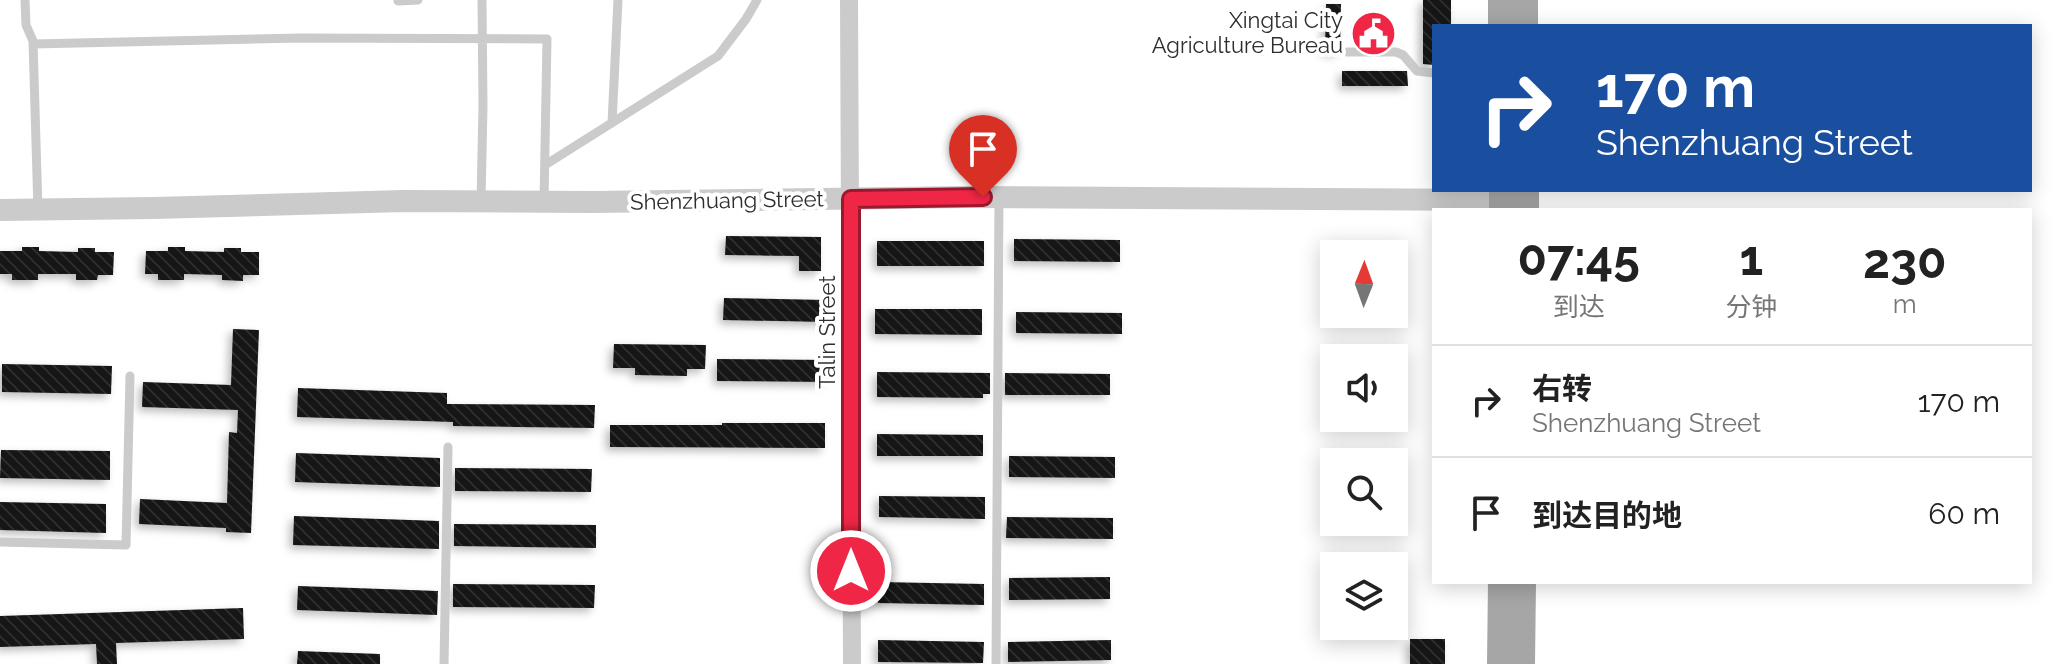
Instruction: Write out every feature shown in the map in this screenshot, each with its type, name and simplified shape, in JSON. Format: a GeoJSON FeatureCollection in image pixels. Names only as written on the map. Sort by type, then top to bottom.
{"type":"FeatureCollection","features":[{"type":"Feature","properties":{"kind":"main road"},"geometry":{"type":"LineString","coordinates":[[1502,0],[1502,24]]}},
{"type":"Feature","properties":{"kind":"main road"},"geometry":{"type":"LineString","coordinates":[[1524,0],[1524,24]]}},
{"type":"Feature","properties":{"kind":"main road"},"geometry":{"type":"LineString","coordinates":[[1501,664],[1502,584]]}},
{"type":"Feature","properties":{"kind":"main road"},"geometry":{"type":"LineString","coordinates":[[1521,664],[1522,584]]}},
{"type":"Feature","properties":{"kind":"street","name":"Talin Street"},"geometry":{"type":"LineString","coordinates":[[849,0],[852,664]]}},
{"type":"Feature","properties":{"kind":"street","name":"Shenzhuang Street"},"geometry":{"type":"LineString","coordinates":[[0,210],[403,201],[999,197],[1512,200]]}},
{"type":"Feature","properties":{"kind":"lane"},"geometry":{"type":"LineString","coordinates":[[25,0],[26,25],[33,44],[38,210]]}},
{"type":"Feature","properties":{"kind":"lane"},"geometry":{"type":"LineString","coordinates":[[398,1],[418,0]]}},
{"type":"Feature","properties":{"kind":"lane"},"geometry":{"type":"LineString","coordinates":[[481,202],[482,0]]}},
{"type":"Feature","properties":{"kind":"lane"},"geometry":{"type":"LineString","coordinates":[[612,123],[618,0]]}},
{"type":"Feature","properties":{"kind":"lane"},"geometry":{"type":"LineString","coordinates":[[545,165],[718,56],[757,0]]}},
{"type":"Feature","properties":{"kind":"lane"},"geometry":{"type":"LineString","coordinates":[[33,44],[299,38],[547,39],[544,202]]}},
{"type":"Feature","properties":{"kind":"lane"},"geometry":{"type":"LineString","coordinates":[[1347,52],[1396,52],[1403,55],[1417,71],[1432,73]]}},
{"type":"Feature","properties":{"kind":"lane"},"geometry":{"type":"LineString","coordinates":[[996,664],[999,197]]}},
{"type":"Feature","properties":{"kind":"lane"},"geometry":{"type":"LineString","coordinates":[[0,542],[126,545],[130,376]]}},
{"type":"Feature","properties":{"kind":"lane"},"geometry":{"type":"LineString","coordinates":[[444,664],[448,447]]}},
{"type":"Feature","properties":{"kind":"building"},"geometry":{"type":"Polygon","coordinates":[[[1423,0],[1451,0],[1451,24],[1432,24],[1432,65],[1423,64],[1423,0]]]}},
{"type":"Feature","properties":{"kind":"building"},"geometry":{"type":"Polygon","coordinates":[[[1326,4],[1341,4],[1340,52],[1325,52],[1326,4]]]}},
{"type":"Feature","properties":{"kind":"building"},"geometry":{"type":"Polygon","coordinates":[[[1342,71],[1407,71],[1408,86],[1342,86],[1342,71]]]}},
{"type":"Feature","properties":{"kind":"building"},"geometry":{"type":"Polygon","coordinates":[[[726,236],[821,237],[821,271],[799,271],[799,256],[725,255],[726,236]]]}},
{"type":"Feature","properties":{"kind":"building"},"geometry":{"type":"Polygon","coordinates":[[[1014,239],[1120,240],[1120,262],[1014,261],[1014,239]]]}},
{"type":"Feature","properties":{"kind":"building"},"geometry":{"type":"Polygon","coordinates":[[[877,241],[984,241],[984,266],[877,266],[877,241]]]}},
{"type":"Feature","properties":{"kind":"building"},"geometry":{"type":"Polygon","coordinates":[[[22,247],[39,247],[39,251],[78,252],[78,248],[95,248],[95,252],[114,252],[113,275],[98,275],[97,280],[76,280],[76,274],[38,274],[38,280],[12,280],[12,274],[0,274],[0,251],[22,251],[22,247]]]}},
{"type":"Feature","properties":{"kind":"building"},"geometry":{"type":"Polygon","coordinates":[[[168,247],[185,247],[185,251],[224,252],[224,248],[241,248],[241,252],[259,252],[259,275],[243,275],[243,281],[222,280],[222,275],[184,274],[184,280],[158,280],[158,274],[145,274],[146,251],[168,251],[168,247]]]}},
{"type":"Feature","properties":{"kind":"building"},"geometry":{"type":"Polygon","coordinates":[[[724,298],[827,300],[826,322],[723,320],[724,298]]]}},
{"type":"Feature","properties":{"kind":"building"},"geometry":{"type":"Polygon","coordinates":[[[875,309],[982,309],[982,335],[875,334],[875,309]]]}},
{"type":"Feature","properties":{"kind":"building"},"geometry":{"type":"Polygon","coordinates":[[[1016,312],[1122,313],[1122,334],[1016,333],[1016,312]]]}},
{"type":"Feature","properties":{"kind":"building"},"geometry":{"type":"Polygon","coordinates":[[[233,329],[259,330],[251,533],[226,532],[226,528],[139,524],[140,499],[227,503],[229,432],[237,433],[238,410],[142,407],[143,382],[231,385],[233,329]]]}},
{"type":"Feature","properties":{"kind":"building"},"geometry":{"type":"Polygon","coordinates":[[[614,344],[706,345],[705,369],[687,369],[687,376],[635,375],[635,368],[613,368],[614,344]]]}},
{"type":"Feature","properties":{"kind":"building"},"geometry":{"type":"Polygon","coordinates":[[[717,359],[827,360],[827,382],[717,381],[717,359]]]}},
{"type":"Feature","properties":{"kind":"building"},"geometry":{"type":"Polygon","coordinates":[[[2,364],[112,366],[111,394],[2,392],[2,364]]]}},
{"type":"Feature","properties":{"kind":"building"},"geometry":{"type":"Polygon","coordinates":[[[877,372],[990,373],[990,394],[983,394],[983,398],[877,397],[877,372]]]}},
{"type":"Feature","properties":{"kind":"building"},"geometry":{"type":"Polygon","coordinates":[[[1005,373],[1110,374],[1110,395],[1005,395],[1005,373]]]}},
{"type":"Feature","properties":{"kind":"building"},"geometry":{"type":"Polygon","coordinates":[[[298,388],[447,393],[447,404],[595,405],[594,428],[453,426],[453,422],[297,417],[298,388]]]}},
{"type":"Feature","properties":{"kind":"building"},"geometry":{"type":"Polygon","coordinates":[[[825,423],[825,448],[610,447],[610,425],[825,423]]]}},
{"type":"Feature","properties":{"kind":"building"},"geometry":{"type":"Polygon","coordinates":[[[877,434],[983,435],[983,456],[877,456],[877,434]]]}},
{"type":"Feature","properties":{"kind":"building"},"geometry":{"type":"Polygon","coordinates":[[[1,450],[110,451],[110,480],[0,478],[1,450]]]}},
{"type":"Feature","properties":{"kind":"building"},"geometry":{"type":"Polygon","coordinates":[[[296,453],[440,458],[440,487],[295,482],[296,453]]]}},
{"type":"Feature","properties":{"kind":"building"},"geometry":{"type":"Polygon","coordinates":[[[1009,456],[1115,457],[1115,478],[1009,477],[1009,456]]]}},
{"type":"Feature","properties":{"kind":"building"},"geometry":{"type":"Polygon","coordinates":[[[455,468],[592,469],[591,492],[455,491],[455,468]]]}},
{"type":"Feature","properties":{"kind":"building"},"geometry":{"type":"Polygon","coordinates":[[[879,496],[985,497],[985,519],[879,517],[879,496]]]}},
{"type":"Feature","properties":{"kind":"building"},"geometry":{"type":"Polygon","coordinates":[[[0,502],[106,504],[106,533],[0,530],[0,502]]]}},
{"type":"Feature","properties":{"kind":"building"},"geometry":{"type":"Polygon","coordinates":[[[294,516],[439,521],[439,549],[293,545],[294,516]]]}},
{"type":"Feature","properties":{"kind":"building"},"geometry":{"type":"Polygon","coordinates":[[[1007,517],[1113,518],[1113,539],[1006,538],[1007,517]]]}},
{"type":"Feature","properties":{"kind":"building"},"geometry":{"type":"Polygon","coordinates":[[[454,524],[596,525],[596,548],[454,546],[454,524]]]}},
{"type":"Feature","properties":{"kind":"building"},"geometry":{"type":"Polygon","coordinates":[[[1110,577],[1110,599],[1009,600],[1009,578],[1110,577]]]}},
{"type":"Feature","properties":{"kind":"building"},"geometry":{"type":"Polygon","coordinates":[[[878,582],[984,584],[984,605],[878,603],[878,582]]]}},
{"type":"Feature","properties":{"kind":"building"},"geometry":{"type":"Polygon","coordinates":[[[453,584],[595,585],[594,608],[453,607],[453,584]]]}},
{"type":"Feature","properties":{"kind":"building"},"geometry":{"type":"Polygon","coordinates":[[[298,586],[438,591],[437,615],[297,610],[298,586]]]}},
{"type":"Feature","properties":{"kind":"building"},"geometry":{"type":"Polygon","coordinates":[[[243,608],[244,639],[116,643],[117,664],[97,664],[96,644],[0,647],[0,616],[243,608]]]}},
{"type":"Feature","properties":{"kind":"building"},"geometry":{"type":"Polygon","coordinates":[[[1410,639],[1445,639],[1445,664],[1410,664],[1410,639]]]}},
{"type":"Feature","properties":{"kind":"building"},"geometry":{"type":"Polygon","coordinates":[[[878,640],[984,642],[983,663],[878,662],[878,640]]]}},
{"type":"Feature","properties":{"kind":"building"},"geometry":{"type":"Polygon","coordinates":[[[1111,640],[1111,660],[1008,662],[1008,642],[1111,640]]]}},
{"type":"Feature","properties":{"kind":"building"},"geometry":{"type":"Polygon","coordinates":[[[298,651],[380,654],[380,664],[297,664],[298,651]]]}},
{"type":"Feature","properties":{"kind":"place","name":"Xingtai City Agriculture Bureau"},"geometry":{"type":"Point","coordinates":[1374,33]}},
{"type":"Feature","properties":{"kind":"route"},"geometry":{"type":"LineString","coordinates":[[851,571],[851,199],[983,197]]}}]}
